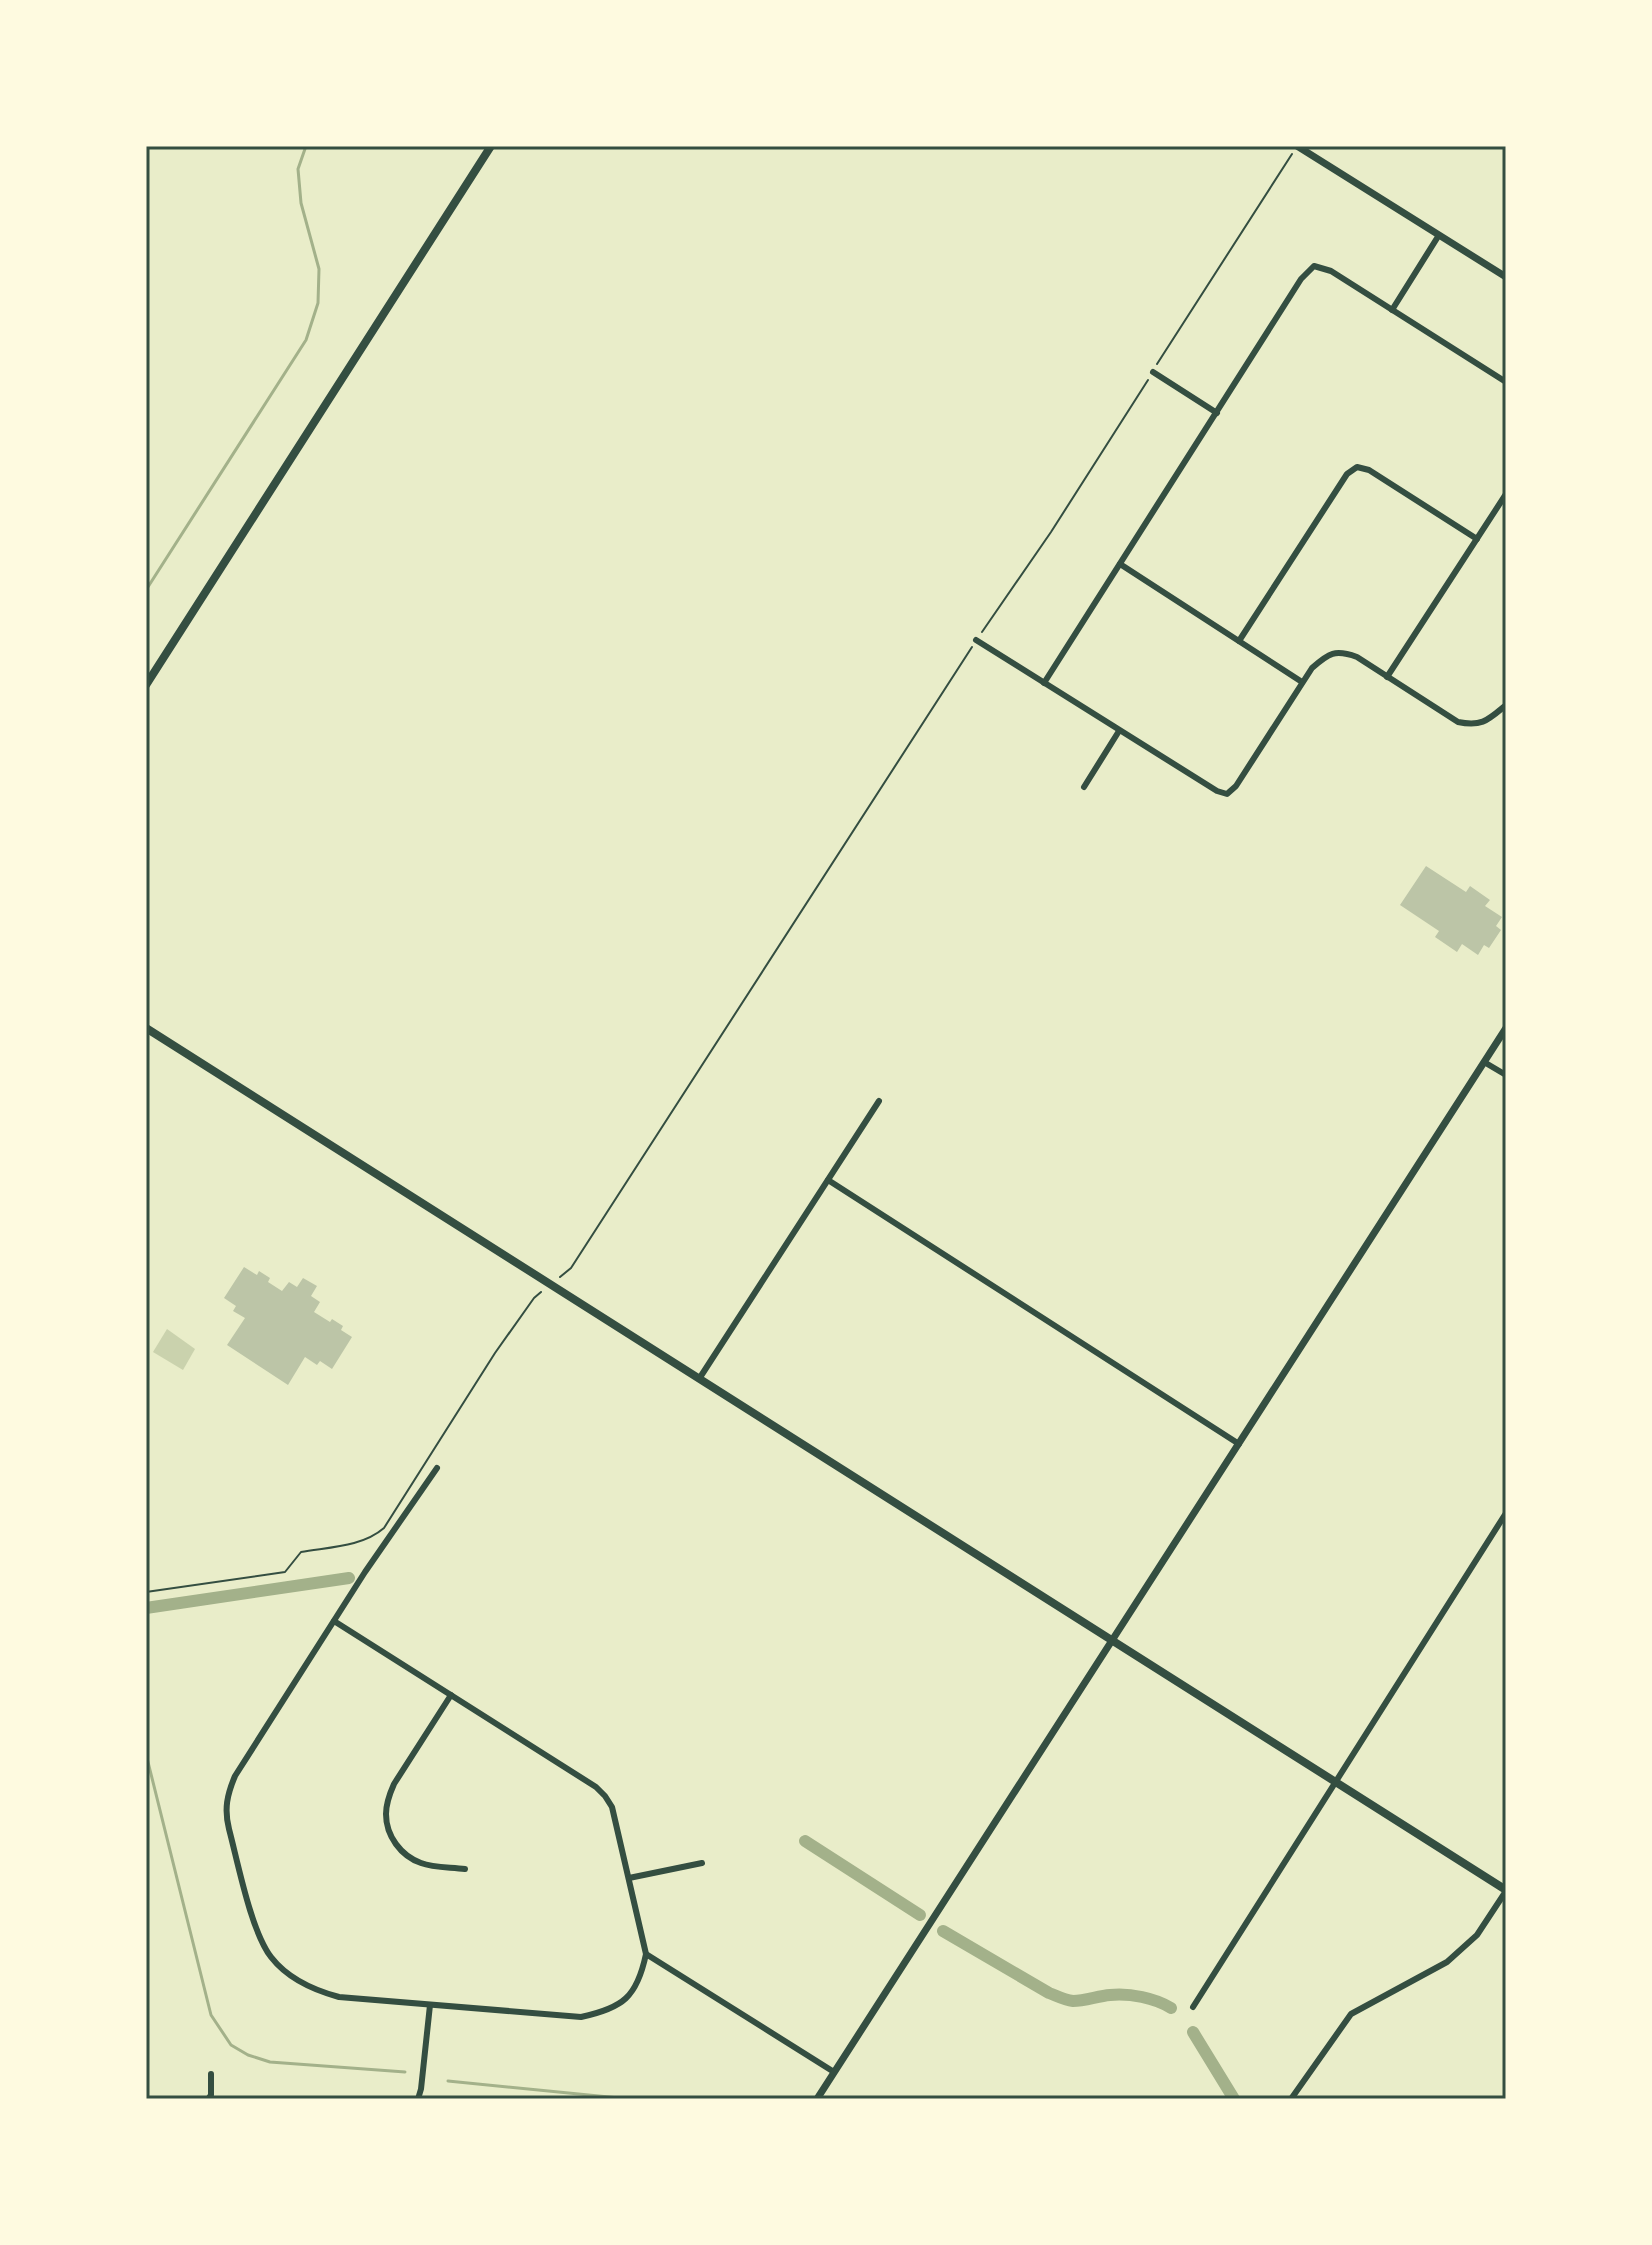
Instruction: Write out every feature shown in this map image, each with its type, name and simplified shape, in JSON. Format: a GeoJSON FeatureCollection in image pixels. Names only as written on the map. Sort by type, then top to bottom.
{"type":"FeatureCollection","features":[{"type":"Feature","properties":{"kind":"main road"},"geometry":{"type":"LineString","coordinates":[[146,685],[491,146]]}},
{"type":"Feature","properties":{"kind":"main road"},"geometry":{"type":"LineString","coordinates":[[146,1028],[1506,1890]]}},
{"type":"Feature","properties":{"kind":"street"},"geometry":{"type":"LineString","coordinates":[[1297,146],[1506,277]]}},
{"type":"Feature","properties":{"kind":"street"},"geometry":{"type":"LineString","coordinates":[[1392,310],[1439,235]]}},
{"type":"Feature","properties":{"kind":"street"},"geometry":{"type":"LineString","coordinates":[[1044,683],[1301,279],[1314,266],[1331,271],[1506,382]]}},
{"type":"Feature","properties":{"kind":"street"},"geometry":{"type":"LineString","coordinates":[[1153,372],[1217,413]]}},
{"type":"Feature","properties":{"kind":"street"},"geometry":{"type":"LineString","coordinates":[[1239,641],[1347,474],[1357,467],[1369,470],[1477,539]]}},
{"type":"Feature","properties":{"kind":"street"},"geometry":{"type":"LineString","coordinates":[[1387,677],[1506,494]]}},
{"type":"Feature","properties":{"kind":"street"},"geometry":{"type":"LineString","coordinates":[[1120,564],[1302,682]]}},
{"type":"Feature","properties":{"kind":"street"},"geometry":{"type":"LineString","coordinates":[[976,640],[1119,731],[1217,791],[1227,794],[1236,786],[1312,668],[1326,656],[1341,652],[1357,657],[1458,722],[1473,725],[1487,721],[1506,705]]}},
{"type":"Feature","properties":{"kind":"street"},"geometry":{"type":"LineString","coordinates":[[1084,787],[1119,731]]}},
{"type":"Feature","properties":{"kind":"street"},"geometry":{"type":"LineString","coordinates":[[817,2099],[1506,1028]]}},
{"type":"Feature","properties":{"kind":"street"},"geometry":{"type":"LineString","coordinates":[[1484,1062],[1506,1075]]}},
{"type":"Feature","properties":{"kind":"street"},"geometry":{"type":"LineString","coordinates":[[699,1379],[879,1101]]}},
{"type":"Feature","properties":{"kind":"street"},"geometry":{"type":"LineString","coordinates":[[828,1180],[1239,1444]]}},
{"type":"Feature","properties":{"kind":"street"},"geometry":{"type":"LineString","coordinates":[[334,1621],[596,1787],[605,1796],[612,1807],[646,1954],[642,1975],[620,2005],[581,2017],[339,1997],[301,1983],[271,1957],[255,1925],[225,1813],[227,1795],[253,1746],[365,1572],[437,1468]]}},
{"type":"Feature","properties":{"kind":"street"},"geometry":{"type":"LineString","coordinates":[[1193,2007],[1506,1513]]}},
{"type":"Feature","properties":{"kind":"street"},"geometry":{"type":"LineString","coordinates":[[451,1695],[394,1784],[386,1815],[389,1831],[407,1857],[424,1865],[465,1869]]}},
{"type":"Feature","properties":{"kind":"street"},"geometry":{"type":"LineString","coordinates":[[629,1878],[702,1863]]}},
{"type":"Feature","properties":{"kind":"street"},"geometry":{"type":"LineString","coordinates":[[1291,2099],[1351,2014],[1447,1962],[1477,1935],[1506,1890]]}},
{"type":"Feature","properties":{"kind":"street"},"geometry":{"type":"LineString","coordinates":[[646,1954],[834,2072]]}},
{"type":"Feature","properties":{"kind":"street"},"geometry":{"type":"LineString","coordinates":[[418,2099],[430,2005]]}},
{"type":"Feature","properties":{"kind":"street"},"geometry":{"type":"LineString","coordinates":[[208,2099],[211,2095],[211,2074]]}},
{"type":"Feature","properties":{"kind":"path"},"geometry":{"type":"LineString","coordinates":[[557,1279],[571,1268],[976,640],[1051,532],[1297,146]]}},
{"type":"Feature","properties":{"kind":"path"},"geometry":{"type":"LineString","coordinates":[[146,1592],[285,1572],[301,1552],[373,1538],[384,1528],[495,1353],[541,1292]]}},
{"type":"Feature","properties":{"kind":"green space"},"geometry":{"type":"Polygon","coordinates":[[[167,1329],[195,1349],[183,1370],[153,1352],[167,1329]]]}},
{"type":"Feature","properties":{"kind":"building"},"geometry":{"type":"Polygon","coordinates":[[[1426,866],[1466,892],[1470,886],[1490,900],[1485,906],[1502,917],[1496,926],[1501,930],[1489,948],[1484,945],[1478,955],[1462,944],[1457,952],[1435,937],[1439,931],[1400,905],[1426,866]]]}},
{"type":"Feature","properties":{"kind":"building"},"geometry":{"type":"Polygon","coordinates":[[[244,1267],[257,1275],[259,1271],[282,1291],[289,1282],[297,1287],[303,1278],[317,1286],[311,1296],[320,1302],[314,1312],[343,1326],[341,1330],[352,1337],[332,1369],[320,1361],[317,1365],[305,1357],[288,1385],[227,1345],[245,1318],[233,1311],[236,1306],[224,1298],[244,1267]]]}},
{"type":"Feature","properties":{"kind":"waterway"},"geometry":{"type":"LineString","coordinates":[[146,590],[306,340],[318,303],[319,269],[301,203],[298,169],[306,146]]}},
{"type":"Feature","properties":{"kind":"waterway"},"geometry":{"type":"LineString","coordinates":[[146,1608],[349,1578]]}},
{"type":"Feature","properties":{"kind":"waterway"},"geometry":{"type":"LineString","coordinates":[[146,1754],[211,2015],[231,2045],[270,2062],[405,2072]]}},
{"type":"Feature","properties":{"kind":"waterway"},"geometry":{"type":"LineString","coordinates":[[805,1841],[920,1915]]}},
{"type":"Feature","properties":{"kind":"waterway"},"geometry":{"type":"LineString","coordinates":[[943,1931],[1064,1999],[1078,2001],[1126,1995],[1150,1999],[1171,2008]]}},
{"type":"Feature","properties":{"kind":"waterway"},"geometry":{"type":"LineString","coordinates":[[1193,2032],[1234,2099]]}},
{"type":"Feature","properties":{"kind":"waterway"},"geometry":{"type":"LineString","coordinates":[[448,2081],[629,2099]]}}]}
